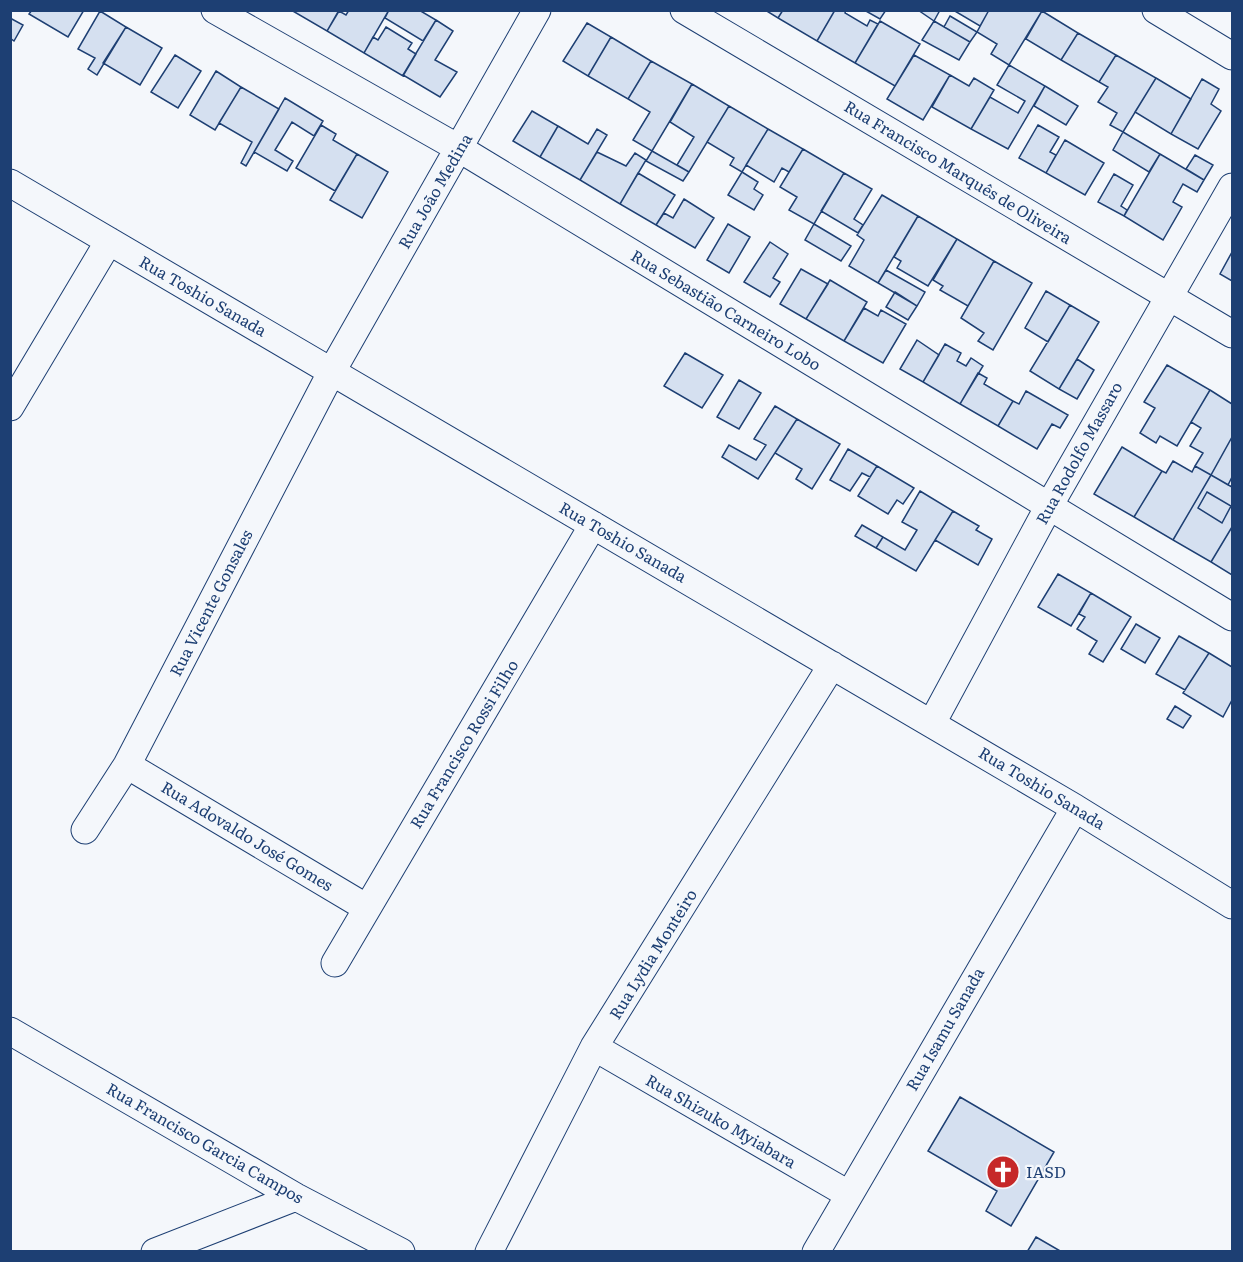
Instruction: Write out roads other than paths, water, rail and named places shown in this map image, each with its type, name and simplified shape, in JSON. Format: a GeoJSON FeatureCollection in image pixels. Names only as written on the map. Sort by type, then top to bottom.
{"type":"FeatureCollection","features":[{"type":"Feature","properties":{"kind":"street","name":"Rua Sebastião Carneiro Lobo"},"geometry":{"type":"LineString","coordinates":[[215,10],[460,149],[1233,617]]}},
{"type":"Feature","properties":{"kind":"street","name":"Rua João Medina"},"geometry":{"type":"LineString","coordinates":[[332,371],[537,10]]}},
{"type":"Feature","properties":{"kind":"street","name":"Rua Francisco Marquês de Oliveira"},"geometry":{"type":"LineString","coordinates":[[684,10],[1233,334]]}},
{"type":"Feature","properties":{"kind":"street"},"geometry":{"type":"LineString","coordinates":[[1156,10],[1233,56]]}},
{"type":"Feature","properties":{"kind":"street","name":"Rua Toshio Sanada"},"geometry":{"type":"LineString","coordinates":[[10,183],[1076,807],[1233,905]]}},
{"type":"Feature","properties":{"kind":"street","name":"Rua Rodolfo Massaro"},"geometry":{"type":"LineString","coordinates":[[932,723],[1049,506],[1168,296],[1233,187]]}},
{"type":"Feature","properties":{"kind":"street"},"geometry":{"type":"LineString","coordinates":[[10,407],[109,241]]}},
{"type":"Feature","properties":{"kind":"street","name":"Rua Vicente Gonsales"},"geometry":{"type":"LineString","coordinates":[[85,830],[127,765],[332,371]]}},
{"type":"Feature","properties":{"kind":"street","name":"Rua Francisco Rossi Filho"},"geometry":{"type":"LineString","coordinates":[[335,963],[593,525]]}},
{"type":"Feature","properties":{"kind":"street","name":"Rua Lydia Monteiro"},"geometry":{"type":"LineString","coordinates":[[489,1251],[594,1047],[832,665]]}},
{"type":"Feature","properties":{"kind":"street","name":"Rua Adovaldo José Gomes"},"geometry":{"type":"LineString","coordinates":[[127,765],[367,908]]}},
{"type":"Feature","properties":{"kind":"street","name":"Rua Isamu Sanada"},"geometry":{"type":"LineString","coordinates":[[816,1251],[1076,807]]}},
{"type":"Feature","properties":{"kind":"street","name":"Rua Francisco Garcia Campos"},"geometry":{"type":"LineString","coordinates":[[10,1031],[296,1197],[401,1251]]}},
{"type":"Feature","properties":{"kind":"street","name":"Rua Shizuko Myiabara"},"geometry":{"type":"LineString","coordinates":[[594,1047],[848,1194]]}},
{"type":"Feature","properties":{"kind":"street"},"geometry":{"type":"LineString","coordinates":[[155,1251],[296,1197]]}},
{"type":"Feature","properties":{"kind":"place","name":"IASD"},"geometry":{"type":"Point","coordinates":[1003,1172]}}]}
